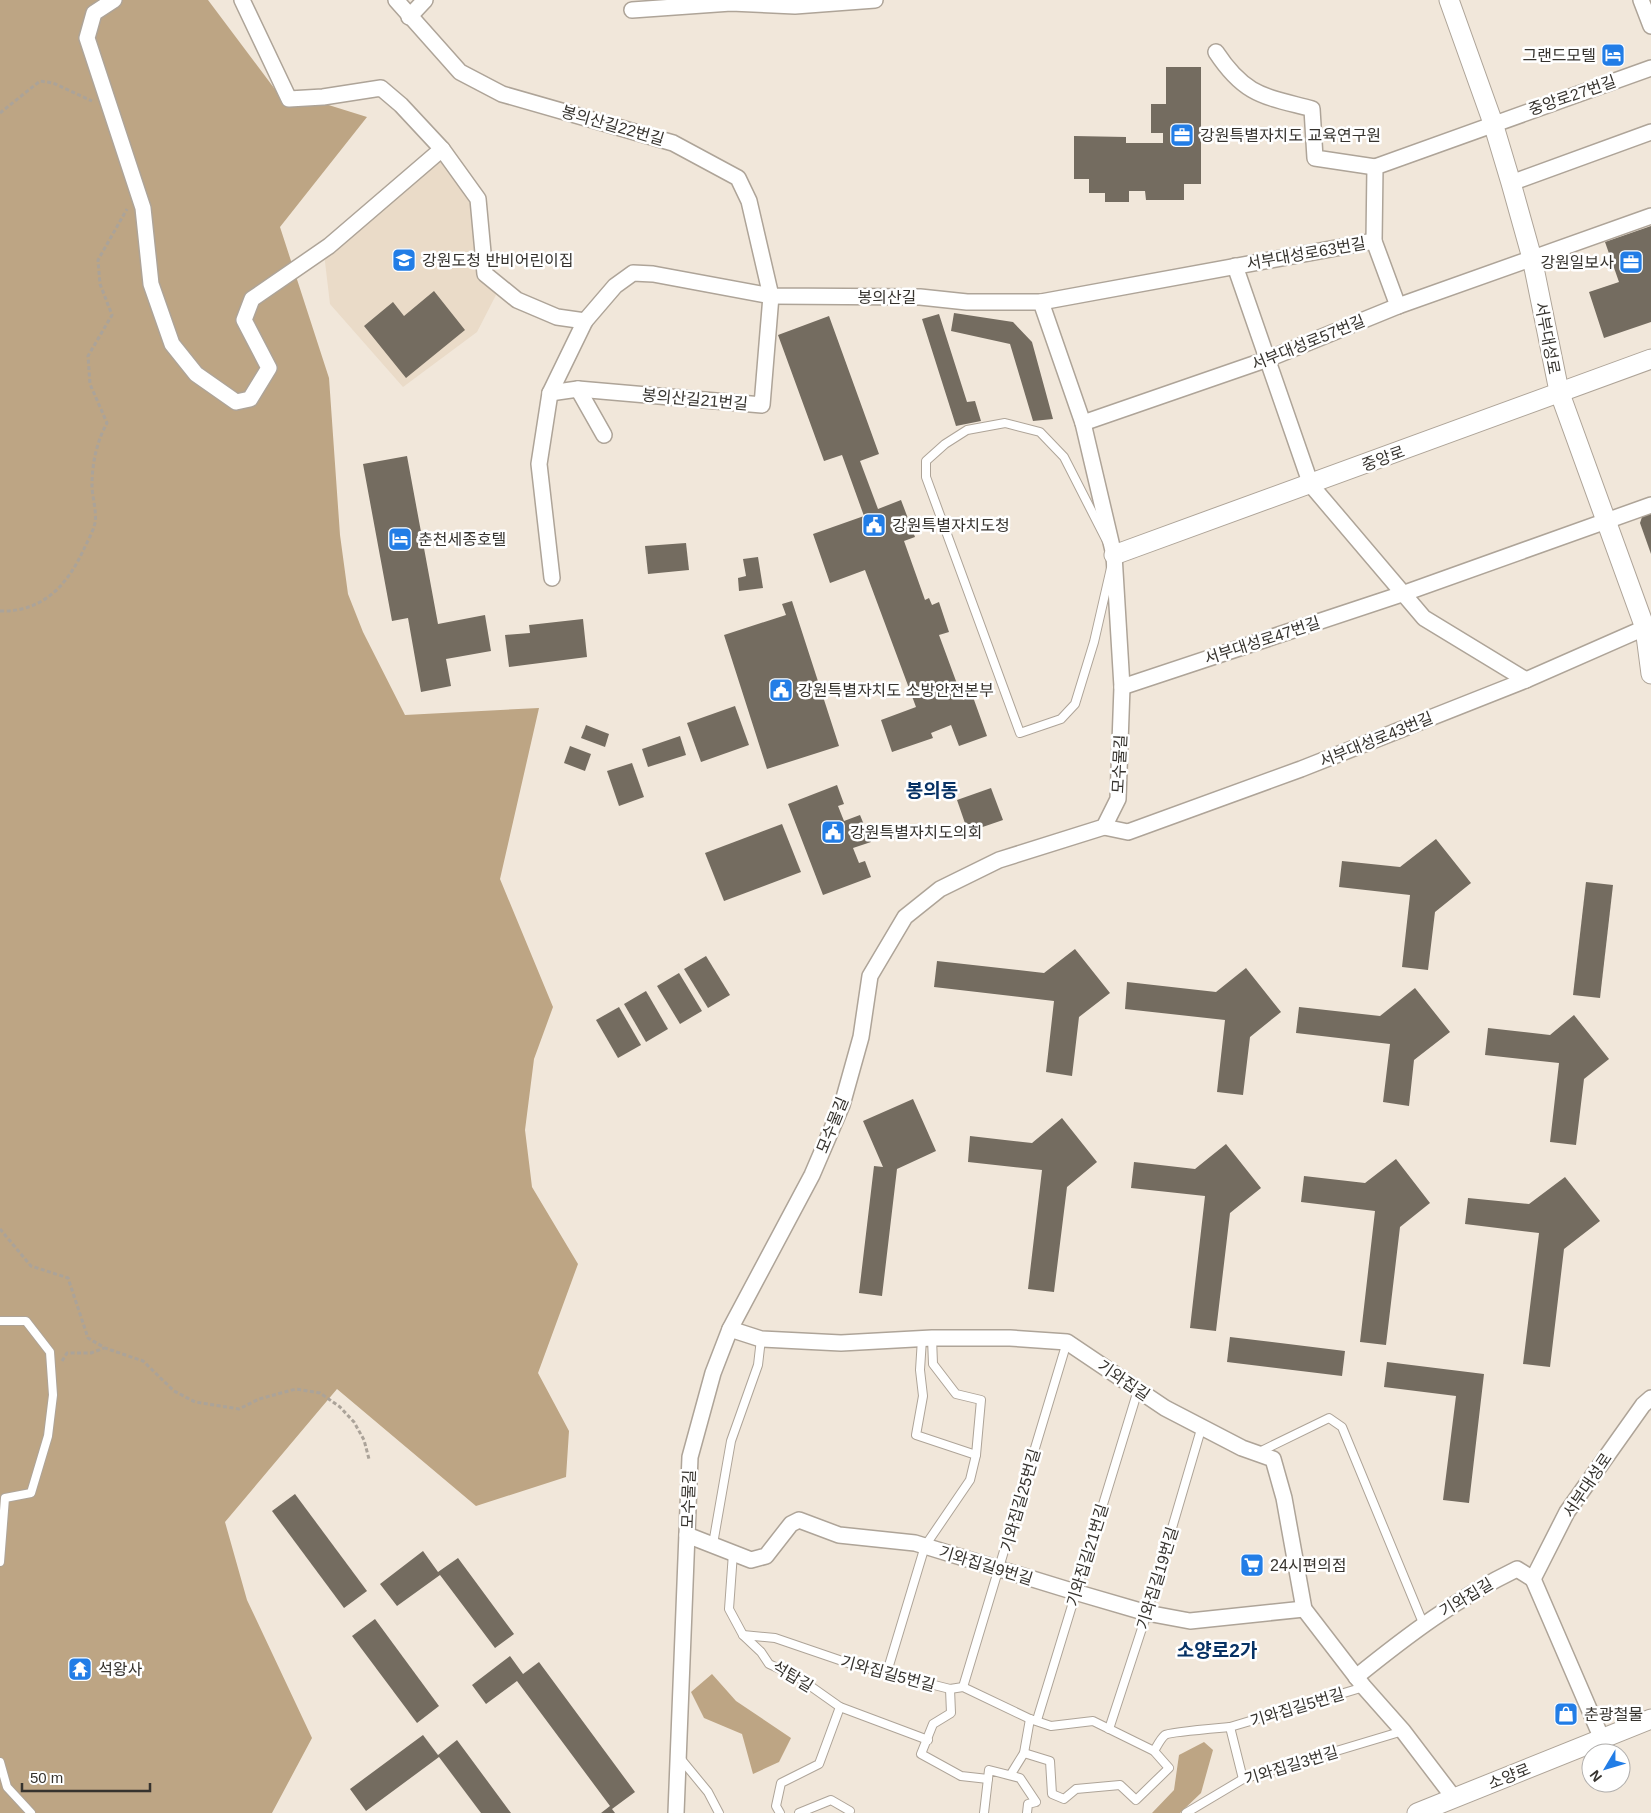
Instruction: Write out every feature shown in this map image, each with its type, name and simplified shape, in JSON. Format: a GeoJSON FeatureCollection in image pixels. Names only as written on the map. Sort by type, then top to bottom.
{"type":"FeatureCollection","features":[{"type":"Feature","properties":{"kind":"street"},"geometry":{"type":"LineString","coordinates":[[114,0],[94,13],[87,38],[143,208],[152,284],[172,344],[196,374],[236,402],[250,399],[269,368],[244,320],[252,299],[330,246],[442,149]]}},
{"type":"Feature","properties":{"kind":"street"},"geometry":{"type":"LineString","coordinates":[[242,0],[289,99],[323,97],[381,88],[401,105],[442,149],[478,199],[486,274],[517,300],[557,317],[585,322]]}},
{"type":"Feature","properties":{"kind":"street","name":"봉의산길22번길"},"geometry":{"type":"LineString","coordinates":[[396,0],[409,17],[460,72],[502,94],[673,143],[738,178],[749,201],[771,296]]}},
{"type":"Feature","properties":{"kind":"street"},"geometry":{"type":"LineString","coordinates":[[409,17],[425,0]]}},
{"type":"Feature","properties":{"kind":"street"},"geometry":{"type":"LineString","coordinates":[[632,10],[731,3],[795,6],[875,0]]}},
{"type":"Feature","properties":{"kind":"street","name":"서부대성로"},"geometry":{"type":"LineString","coordinates":[[1449,0],[1493,123],[1512,183],[1532,258],[1559,391],[1606,521],[1648,626],[1651,674]]}},
{"type":"Feature","properties":{"kind":"street"},"geometry":{"type":"LineString","coordinates":[[1641,0],[1651,26]]}},
{"type":"Feature","properties":{"kind":"street"},"geometry":{"type":"LineString","coordinates":[[1216,52],[1229,72],[1257,95],[1312,109],[1315,158],[1375,167],[1493,123]]}},
{"type":"Feature","properties":{"kind":"street","name":"중앙로27번길"},"geometry":{"type":"LineString","coordinates":[[1493,123],[1651,68]]}},
{"type":"Feature","properties":{"kind":"street"},"geometry":{"type":"LineString","coordinates":[[1512,183],[1651,132]]}},
{"type":"Feature","properties":{"kind":"street","name":"서부대성로63번길"},"geometry":{"type":"LineString","coordinates":[[1041,302],[1374,241],[1375,167]]}},
{"type":"Feature","properties":{"kind":"street"},"geometry":{"type":"LineString","coordinates":[[1532,258],[1651,216]]}},
{"type":"Feature","properties":{"kind":"street"},"geometry":{"type":"LineString","coordinates":[[1374,241],[1398,306]]}},
{"type":"Feature","properties":{"kind":"street","name":"서부대성로57번길"},"geometry":{"type":"LineString","coordinates":[[1083,422],[1268,359],[1398,306],[1532,258]]}},
{"type":"Feature","properties":{"kind":"street"},"geometry":{"type":"LineString","coordinates":[[1236,266],[1311,484],[1424,618],[1526,680]]}},
{"type":"Feature","properties":{"kind":"street","name":"봉의산길"},"geometry":{"type":"LineString","coordinates":[[552,578],[539,464],[548,400],[585,322],[615,286],[633,273],[653,274],[771,296],[920,297],[967,302],[1041,302]]}},
{"type":"Feature","properties":{"kind":"street","name":"봉의산길21번길"},"geometry":{"type":"LineString","coordinates":[[548,400],[578,389],[762,405],[771,296]]}},
{"type":"Feature","properties":{"kind":"street"},"geometry":{"type":"LineString","coordinates":[[1041,302],[1083,422],[1114,555]]}},
{"type":"Feature","properties":{"kind":"street","name":"중앙로"},"geometry":{"type":"LineString","coordinates":[[1114,555],[1651,359]]}},
{"type":"Feature","properties":{"kind":"street"},"geometry":{"type":"LineString","coordinates":[[578,389],[604,436]]}},
{"type":"Feature","properties":{"kind":"street","name":"서부대성로47번길"},"geometry":{"type":"LineString","coordinates":[[1122,686],[1402,594],[1651,505]]}},
{"type":"Feature","properties":{"kind":"street","name":"모수물길"},"geometry":{"type":"LineString","coordinates":[[676,1813],[680,1758],[684,1576],[690,1457],[713,1373],[730,1329],[812,1175],[842,1105],[861,1037],[870,976],[905,917],[940,889],[999,860],[1104,827],[1118,799],[1122,686],[1114,555]]}},
{"type":"Feature","properties":{"kind":"street","name":"서부대성로43번길"},"geometry":{"type":"LineString","coordinates":[[1104,827],[1128,832],[1301,768],[1526,680],[1648,626]]}},
{"type":"Feature","properties":{"kind":"street","name":"기와집길"},"geometry":{"type":"LineString","coordinates":[[730,1329],[761,1339],[841,1343],[1010,1338],[1066,1342],[1165,1408],[1242,1448],[1273,1459],[1284,1498],[1304,1608],[1360,1682],[1403,1731],[1454,1798]]}},
{"type":"Feature","properties":{"kind":"street","name":"서부대성로"},"geometry":{"type":"LineString","coordinates":[[1533,1579],[1567,1512],[1643,1405],[1651,1398]]}},
{"type":"Feature","properties":{"kind":"street","name":"기와집길9번길"},"geometry":{"type":"LineString","coordinates":[[687,1535],[752,1560],[766,1556],[791,1524],[799,1520],[839,1535],[925,1546],[1075,1592],[1147,1612],[1190,1621],[1304,1608]]}},
{"type":"Feature","properties":{"kind":"street","name":"기와집길"},"geometry":{"type":"LineString","coordinates":[[1360,1682],[1423,1623],[1490,1582],[1517,1569],[1533,1579]]}},
{"type":"Feature","properties":{"kind":"street"},"geometry":{"type":"LineString","coordinates":[[1533,1579],[1602,1739]]}},
{"type":"Feature","properties":{"kind":"street","name":"소양로"},"geometry":{"type":"LineString","coordinates":[[1416,1813],[1651,1719]]}},
{"type":"Feature","properties":{"kind":"lane"},"geometry":{"type":"LineString","coordinates":[[1005,423],[1040,432],[1064,457],[1114,555],[1094,642],[1075,704],[1062,719],[1020,733],[926,477],[926,461],[945,444],[967,430],[1005,423]]}},
{"type":"Feature","properties":{"kind":"lane"},"geometry":{"type":"LineString","coordinates":[[0,1321],[26,1321],[50,1352],[53,1395],[48,1436],[31,1493],[5,1498],[0,1562]]}},
{"type":"Feature","properties":{"kind":"lane"},"geometry":{"type":"LineString","coordinates":[[713,1544],[731,1442],[758,1366],[761,1339]]}},
{"type":"Feature","properties":{"kind":"lane"},"geometry":{"type":"LineString","coordinates":[[927,1339],[920,1370],[923,1396],[916,1435],[976,1455]]}},
{"type":"Feature","properties":{"kind":"lane"},"geometry":{"type":"LineString","coordinates":[[887,1672],[925,1546],[970,1480],[976,1455],[981,1400],[956,1394],[933,1364],[927,1339]]}},
{"type":"Feature","properties":{"kind":"lane","name":"기와집길25번길"},"geometry":{"type":"LineString","coordinates":[[964,1687],[1066,1342]]}},
{"type":"Feature","properties":{"kind":"lane","name":"기와집길21번길"},"geometry":{"type":"LineString","coordinates":[[1034,1720],[1138,1390]]}},
{"type":"Feature","properties":{"kind":"lane"},"geometry":{"type":"LineString","coordinates":[[1257,1453],[1329,1418],[1342,1427],[1423,1623]]}},
{"type":"Feature","properties":{"kind":"lane","name":"기와집길19번길"},"geometry":{"type":"LineString","coordinates":[[1109,1728],[1147,1612],[1202,1426]]}},
{"type":"Feature","properties":{"kind":"lane","name":"석탑길"},"geometry":{"type":"LineString","coordinates":[[733,1553],[729,1609],[743,1636],[761,1652],[769,1664],[799,1678],[840,1707],[928,1740]]}},
{"type":"Feature","properties":{"kind":"lane","name":"기와집길5번길"},"geometry":{"type":"LineString","coordinates":[[743,1636],[776,1638],[851,1664],[950,1689],[964,1687]]}},
{"type":"Feature","properties":{"kind":"lane","name":"기와집길5번길"},"geometry":{"type":"LineString","coordinates":[[1154,1752],[1164,1735],[1171,1732],[1186,1733],[1230,1727],[1360,1682]]}},
{"type":"Feature","properties":{"kind":"lane"},"geometry":{"type":"LineString","coordinates":[[964,1687],[1051,1726],[1093,1720],[1154,1752],[1169,1768],[1136,1800],[1120,1785],[1076,1789],[1064,1799],[1052,1794],[1050,1761],[1024,1753]]}},
{"type":"Feature","properties":{"kind":"lane"},"geometry":{"type":"LineString","coordinates":[[950,1689],[951,1713],[933,1724],[921,1754],[961,1776],[988,1779]]}},
{"type":"Feature","properties":{"kind":"lane"},"geometry":{"type":"LineString","coordinates":[[780,1813],[776,1806],[781,1783],[819,1764],[840,1707]]}},
{"type":"Feature","properties":{"kind":"lane"},"geometry":{"type":"LineString","coordinates":[[1011,1774],[1024,1753],[1034,1720]]}},
{"type":"Feature","properties":{"kind":"lane","name":"기와집길5번길"},"geometry":{"type":"LineString","coordinates":[[1230,1727],[1243,1778]]}},
{"type":"Feature","properties":{"kind":"lane","name":"기와집길3번길"},"geometry":{"type":"LineString","coordinates":[[1186,1813],[1243,1778],[1403,1731]]}},
{"type":"Feature","properties":{"kind":"lane"},"geometry":{"type":"LineString","coordinates":[[680,1758],[708,1792],[719,1813]]}},
{"type":"Feature","properties":{"kind":"lane"},"geometry":{"type":"LineString","coordinates":[[0,1762],[8,1787],[31,1813]]}},
{"type":"Feature","properties":{"kind":"lane"},"geometry":{"type":"LineString","coordinates":[[984,1813],[990,1770],[1011,1774],[1020,1778],[1036,1802],[1028,1804],[1027,1813]]}},
{"type":"Feature","properties":{"kind":"lane"},"geometry":{"type":"LineString","coordinates":[[799,1813],[831,1800],[850,1811]]}},
{"type":"Feature","properties":{"kind":"path"},"geometry":{"type":"LineString","coordinates":[[0,113],[40,81],[53,83],[110,109]]}},
{"type":"Feature","properties":{"kind":"path"},"geometry":{"type":"LineString","coordinates":[[0,611],[27,608],[40,604],[57,592],[75,569],[95,522],[92,485],[98,440],[107,423],[90,384],[88,356],[112,315],[100,284],[98,260],[128,207]]}},
{"type":"Feature","properties":{"kind":"path"},"geometry":{"type":"LineString","coordinates":[[0,1229],[31,1266],[68,1278],[88,1338],[105,1348],[143,1361],[174,1390],[195,1402],[239,1409],[258,1399],[296,1389],[320,1394],[340,1406],[354,1422],[364,1440],[369,1459]]}},
{"type":"Feature","properties":{"kind":"path"},"geometry":{"type":"LineString","coordinates":[[52,1376],[68,1353],[91,1353],[105,1348]]}},
{"type":"Feature","properties":{"kind":"shaded area"},"geometry":{"type":"Polygon","coordinates":[[[0,0],[208,0],[274,88],[367,117],[280,227],[329,378],[340,535],[348,594],[363,632],[405,715],[539,708],[500,879],[553,1007],[534,1059],[525,1130],[532,1187],[578,1264],[538,1373],[569,1431],[566,1477],[476,1506],[337,1389],[225,1522],[247,1600],[312,1738],[272,1813],[0,1813],[0,0]]]}},
{"type":"Feature","properties":{"kind":"shaded area","name":"강원도청 반비어린이집"},"geometry":{"type":"Polygon","coordinates":[[[442,149],[478,199],[485,274],[496,295],[477,332],[403,387],[330,304],[323,245],[442,149]]]}},
{"type":"Feature","properties":{"kind":"shaded area"},"geometry":{"type":"Polygon","coordinates":[[[712,1674],[736,1701],[791,1738],[779,1762],[753,1774],[742,1734],[704,1718],[691,1692],[712,1674]]]}},
{"type":"Feature","properties":{"kind":"shaded area"},"geometry":{"type":"Polygon","coordinates":[[[1204,1742],[1213,1750],[1201,1793],[1180,1813],[1152,1813],[1174,1790],[1179,1755],[1204,1742]]]}},
{"type":"Feature","properties":{"kind":"building","name":"강원특별자치도 교육연구원"},"geometry":{"type":"Polygon","coordinates":[[[1166,67],[1201,67],[1201,184],[1184,184],[1184,200],[1146,200],[1145,191],[1129,191],[1129,202],[1105,202],[1105,193],[1089,193],[1089,179],[1074,179],[1074,136],[1126,137],[1126,143],[1163,143],[1163,133],[1151,133],[1151,104],[1166,104],[1166,67]]]}},
{"type":"Feature","properties":{"kind":"building","name":"강원일보사"},"geometry":{"type":"Polygon","coordinates":[[[1651,226],[1651,322],[1604,338],[1589,292],[1619,282],[1605,242],[1651,226]]]}},
{"type":"Feature","properties":{"kind":"building","name":"강원도청 반비어린이집"},"geometry":{"type":"Polygon","coordinates":[[[434,291],[465,330],[406,378],[364,326],[393,302],[404,316],[434,291]]]}},
{"type":"Feature","properties":{"kind":"building"},"geometry":{"type":"Polygon","coordinates":[[[954,313],[1013,322],[1032,342],[1053,419],[1033,421],[1010,344],[951,331],[954,313]]]}},
{"type":"Feature","properties":{"kind":"building"},"geometry":{"type":"Polygon","coordinates":[[[939,314],[967,402],[975,401],[981,421],[956,426],[922,319],[939,314]]]}},
{"type":"Feature","properties":{"kind":"building","name":"강원특별자치도청"},"geometry":{"type":"Polygon","coordinates":[[[829,316],[879,454],[860,461],[878,509],[901,500],[915,537],[904,541],[925,600],[929,598],[932,605],[939,602],[949,632],[939,635],[963,700],[973,697],[987,736],[959,746],[951,725],[931,733],[933,738],[892,752],[881,720],[916,707],[865,570],[830,583],[813,534],[864,516],[842,455],[824,461],[778,335],[829,316]]]}},
{"type":"Feature","properties":{"kind":"building","name":"춘천세종호텔"},"geometry":{"type":"Polygon","coordinates":[[[407,456],[438,624],[485,615],[491,651],[446,659],[451,686],[421,692],[408,618],[392,621],[363,464],[407,456]]]}},
{"type":"Feature","properties":{"kind":"building"},"geometry":{"type":"Polygon","coordinates":[[[1651,513],[1651,554],[1640,523],[1642,517],[1651,513]]]}},
{"type":"Feature","properties":{"kind":"building"},"geometry":{"type":"Polygon","coordinates":[[[686,543],[689,570],[648,574],[645,546],[686,543]]]}},
{"type":"Feature","properties":{"kind":"building"},"geometry":{"type":"Polygon","coordinates":[[[758,557],[763,588],[739,591],[738,578],[746,576],[743,559],[758,557]]]}},
{"type":"Feature","properties":{"kind":"building","name":"강원특별자치도 소방안전본부"},"geometry":{"type":"Polygon","coordinates":[[[792,601],[839,746],[767,769],[724,635],[786,615],[782,604],[792,601]]]}},
{"type":"Feature","properties":{"kind":"building"},"geometry":{"type":"Polygon","coordinates":[[[583,619],[587,657],[509,667],[505,635],[530,633],[529,625],[583,619]]]}},
{"type":"Feature","properties":{"kind":"building"},"geometry":{"type":"Polygon","coordinates":[[[735,706],[749,745],[701,762],[687,723],[735,706]]]}},
{"type":"Feature","properties":{"kind":"building"},"geometry":{"type":"Polygon","coordinates":[[[586,725],[609,734],[605,747],[581,738],[586,725]]]}},
{"type":"Feature","properties":{"kind":"building"},"geometry":{"type":"Polygon","coordinates":[[[680,736],[686,755],[648,767],[642,749],[680,736]]]}},
{"type":"Feature","properties":{"kind":"building"},"geometry":{"type":"Polygon","coordinates":[[[570,746],[591,754],[585,771],[564,763],[570,746]]]}},
{"type":"Feature","properties":{"kind":"building"},"geometry":{"type":"Polygon","coordinates":[[[632,763],[644,797],[619,806],[607,771],[632,763]]]}},
{"type":"Feature","properties":{"kind":"building","name":"강원특별자치도의회"},"geometry":{"type":"Polygon","coordinates":[[[837,785],[844,804],[838,806],[844,821],[860,815],[871,842],[853,848],[859,863],[865,861],[871,877],[823,895],[788,804],[837,785]]]}},
{"type":"Feature","properties":{"kind":"building"},"geometry":{"type":"Polygon","coordinates":[[[991,788],[1003,820],[968,832],[957,800],[991,788]]]}},
{"type":"Feature","properties":{"kind":"building"},"geometry":{"type":"Polygon","coordinates":[[[782,824],[801,872],[724,901],[705,853],[782,824]]]}},
{"type":"Feature","properties":{"kind":"building"},"geometry":{"type":"Polygon","coordinates":[[[1436,839],[1471,883],[1435,912],[1428,970],[1402,967],[1410,895],[1339,887],[1342,861],[1400,867],[1436,839]]]}},
{"type":"Feature","properties":{"kind":"building"},"geometry":{"type":"Polygon","coordinates":[[[1586,882],[1613,885],[1600,998],[1573,995],[1586,882]]]}},
{"type":"Feature","properties":{"kind":"building"},"geometry":{"type":"Polygon","coordinates":[[[1075,949],[1110,993],[1079,1017],[1072,1076],[1046,1072],[1054,1001],[934,987],[937,961],[1044,973],[1075,949]]]}},
{"type":"Feature","properties":{"kind":"building"},"geometry":{"type":"Polygon","coordinates":[[[706,956],[730,995],[708,1008],[684,969],[706,956]]]}},
{"type":"Feature","properties":{"kind":"building"},"geometry":{"type":"Polygon","coordinates":[[[1246,968],[1281,1012],[1250,1037],[1243,1095],[1217,1092],[1225,1020],[1125,1009],[1127,982],[1216,992],[1246,968]]]}},
{"type":"Feature","properties":{"kind":"building"},"geometry":{"type":"Polygon","coordinates":[[[679,973],[702,1011],[680,1024],[657,986],[679,973]]]}},
{"type":"Feature","properties":{"kind":"building"},"geometry":{"type":"Polygon","coordinates":[[[1415,988],[1450,1032],[1414,1060],[1409,1106],[1383,1102],[1390,1044],[1296,1033],[1299,1007],[1380,1016],[1415,988]]]}},
{"type":"Feature","properties":{"kind":"building"},"geometry":{"type":"Polygon","coordinates":[[[646,991],[668,1029],[646,1042],[624,1004],[646,991]]]}},
{"type":"Feature","properties":{"kind":"building"},"geometry":{"type":"Polygon","coordinates":[[[619,1007],[641,1045],[618,1058],[596,1020],[619,1007]]]}},
{"type":"Feature","properties":{"kind":"building"},"geometry":{"type":"Polygon","coordinates":[[[1574,1015],[1609,1059],[1584,1079],[1576,1145],[1550,1142],[1559,1063],[1485,1055],[1488,1028],[1550,1035],[1574,1015]]]}},
{"type":"Feature","properties":{"kind":"building"},"geometry":{"type":"Polygon","coordinates":[[[913,1099],[936,1151],[897,1169],[882,1296],[859,1293],[874,1166],[883,1167],[863,1121],[913,1099]]]}},
{"type":"Feature","properties":{"kind":"building"},"geometry":{"type":"Polygon","coordinates":[[[1062,1118],[1097,1162],[1067,1187],[1054,1292],[1028,1289],[1042,1170],[968,1162],[970,1136],[1032,1143],[1062,1118]]]}},
{"type":"Feature","properties":{"kind":"building"},"geometry":{"type":"Polygon","coordinates":[[[1226,1144],[1261,1188],[1230,1213],[1216,1331],[1190,1328],[1205,1196],[1131,1188],[1134,1162],[1195,1169],[1226,1144]]]}},
{"type":"Feature","properties":{"kind":"building"},"geometry":{"type":"Polygon","coordinates":[[[1396,1159],[1430,1203],[1400,1227],[1386,1345],[1360,1342],[1375,1211],[1301,1202],[1304,1176],[1365,1183],[1396,1159]]]}},
{"type":"Feature","properties":{"kind":"building"},"geometry":{"type":"Polygon","coordinates":[[[1565,1177],[1600,1221],[1564,1249],[1550,1367],[1523,1364],[1539,1233],[1465,1224],[1468,1198],[1529,1204],[1565,1177]]]}},
{"type":"Feature","properties":{"kind":"building"},"geometry":{"type":"Polygon","coordinates":[[[1230,1337],[1345,1351],[1342,1376],[1227,1362],[1230,1337]]]}},
{"type":"Feature","properties":{"kind":"building"},"geometry":{"type":"Polygon","coordinates":[[[1387,1362],[1484,1374],[1469,1503],[1443,1500],[1456,1396],[1384,1387],[1387,1362]]]}},
{"type":"Feature","properties":{"kind":"building"},"geometry":{"type":"Polygon","coordinates":[[[295,1494],[367,1591],[344,1608],[272,1511],[295,1494]]]}},
{"type":"Feature","properties":{"kind":"building"},"geometry":{"type":"Polygon","coordinates":[[[423,1551],[438,1572],[458,1558],[514,1634],[495,1648],[440,1575],[397,1606],[380,1584],[423,1551]]]}},
{"type":"Feature","properties":{"kind":"building"},"geometry":{"type":"Polygon","coordinates":[[[375,1619],[439,1706],[417,1723],[352,1636],[375,1619]]]}},
{"type":"Feature","properties":{"kind":"building"},"geometry":{"type":"Polygon","coordinates":[[[510,1656],[523,1674],[539,1662],[635,1792],[612,1809],[615,1813],[601,1813],[610,1806],[517,1681],[486,1704],[472,1685],[510,1656]]]}},
{"type":"Feature","properties":{"kind":"building"},"geometry":{"type":"Polygon","coordinates":[[[423,1735],[438,1755],[457,1740],[511,1813],[481,1813],[439,1757],[366,1811],[350,1789],[423,1735]]]}},
{"type":"Feature","properties":{"kind":"place","name":"그랜드모텔"},"geometry":{"type":"Point","coordinates":[1613,55]}},
{"type":"Feature","properties":{"kind":"place","name":"강원특별자치도 교육연구원"},"geometry":{"type":"Point","coordinates":[1182,135]}},
{"type":"Feature","properties":{"kind":"place","name":"강원도청 반비어린이집"},"geometry":{"type":"Point","coordinates":[404,260]}},
{"type":"Feature","properties":{"kind":"place","name":"강원일보사"},"geometry":{"type":"Point","coordinates":[1631,262]}},
{"type":"Feature","properties":{"kind":"place","name":"강원특별자치도청"},"geometry":{"type":"Point","coordinates":[874,525]}},
{"type":"Feature","properties":{"kind":"place","name":"춘천세종호텔"},"geometry":{"type":"Point","coordinates":[400,539]}},
{"type":"Feature","properties":{"kind":"place","name":"강원특별자치도 소방안전본부"},"geometry":{"type":"Point","coordinates":[781,690]}},
{"type":"Feature","properties":{"kind":"place","name":"강원특별자치도의회"},"geometry":{"type":"Point","coordinates":[833,832]}},
{"type":"Feature","properties":{"kind":"place","name":"24시편의점"},"geometry":{"type":"Point","coordinates":[1252,1565]}},
{"type":"Feature","properties":{"kind":"place","name":"석왕사"},"geometry":{"type":"Point","coordinates":[80,1669]}},
{"type":"Feature","properties":{"kind":"place","name":"춘광철물"},"geometry":{"type":"Point","coordinates":[1566,1714]}},
{"type":"Feature","properties":{"kind":"district","name":"봉의동"},"geometry":{"type":"Point","coordinates":[932,790]}},
{"type":"Feature","properties":{"kind":"district","name":"소양로2가"},"geometry":{"type":"Point","coordinates":[1217,1650]}}]}
